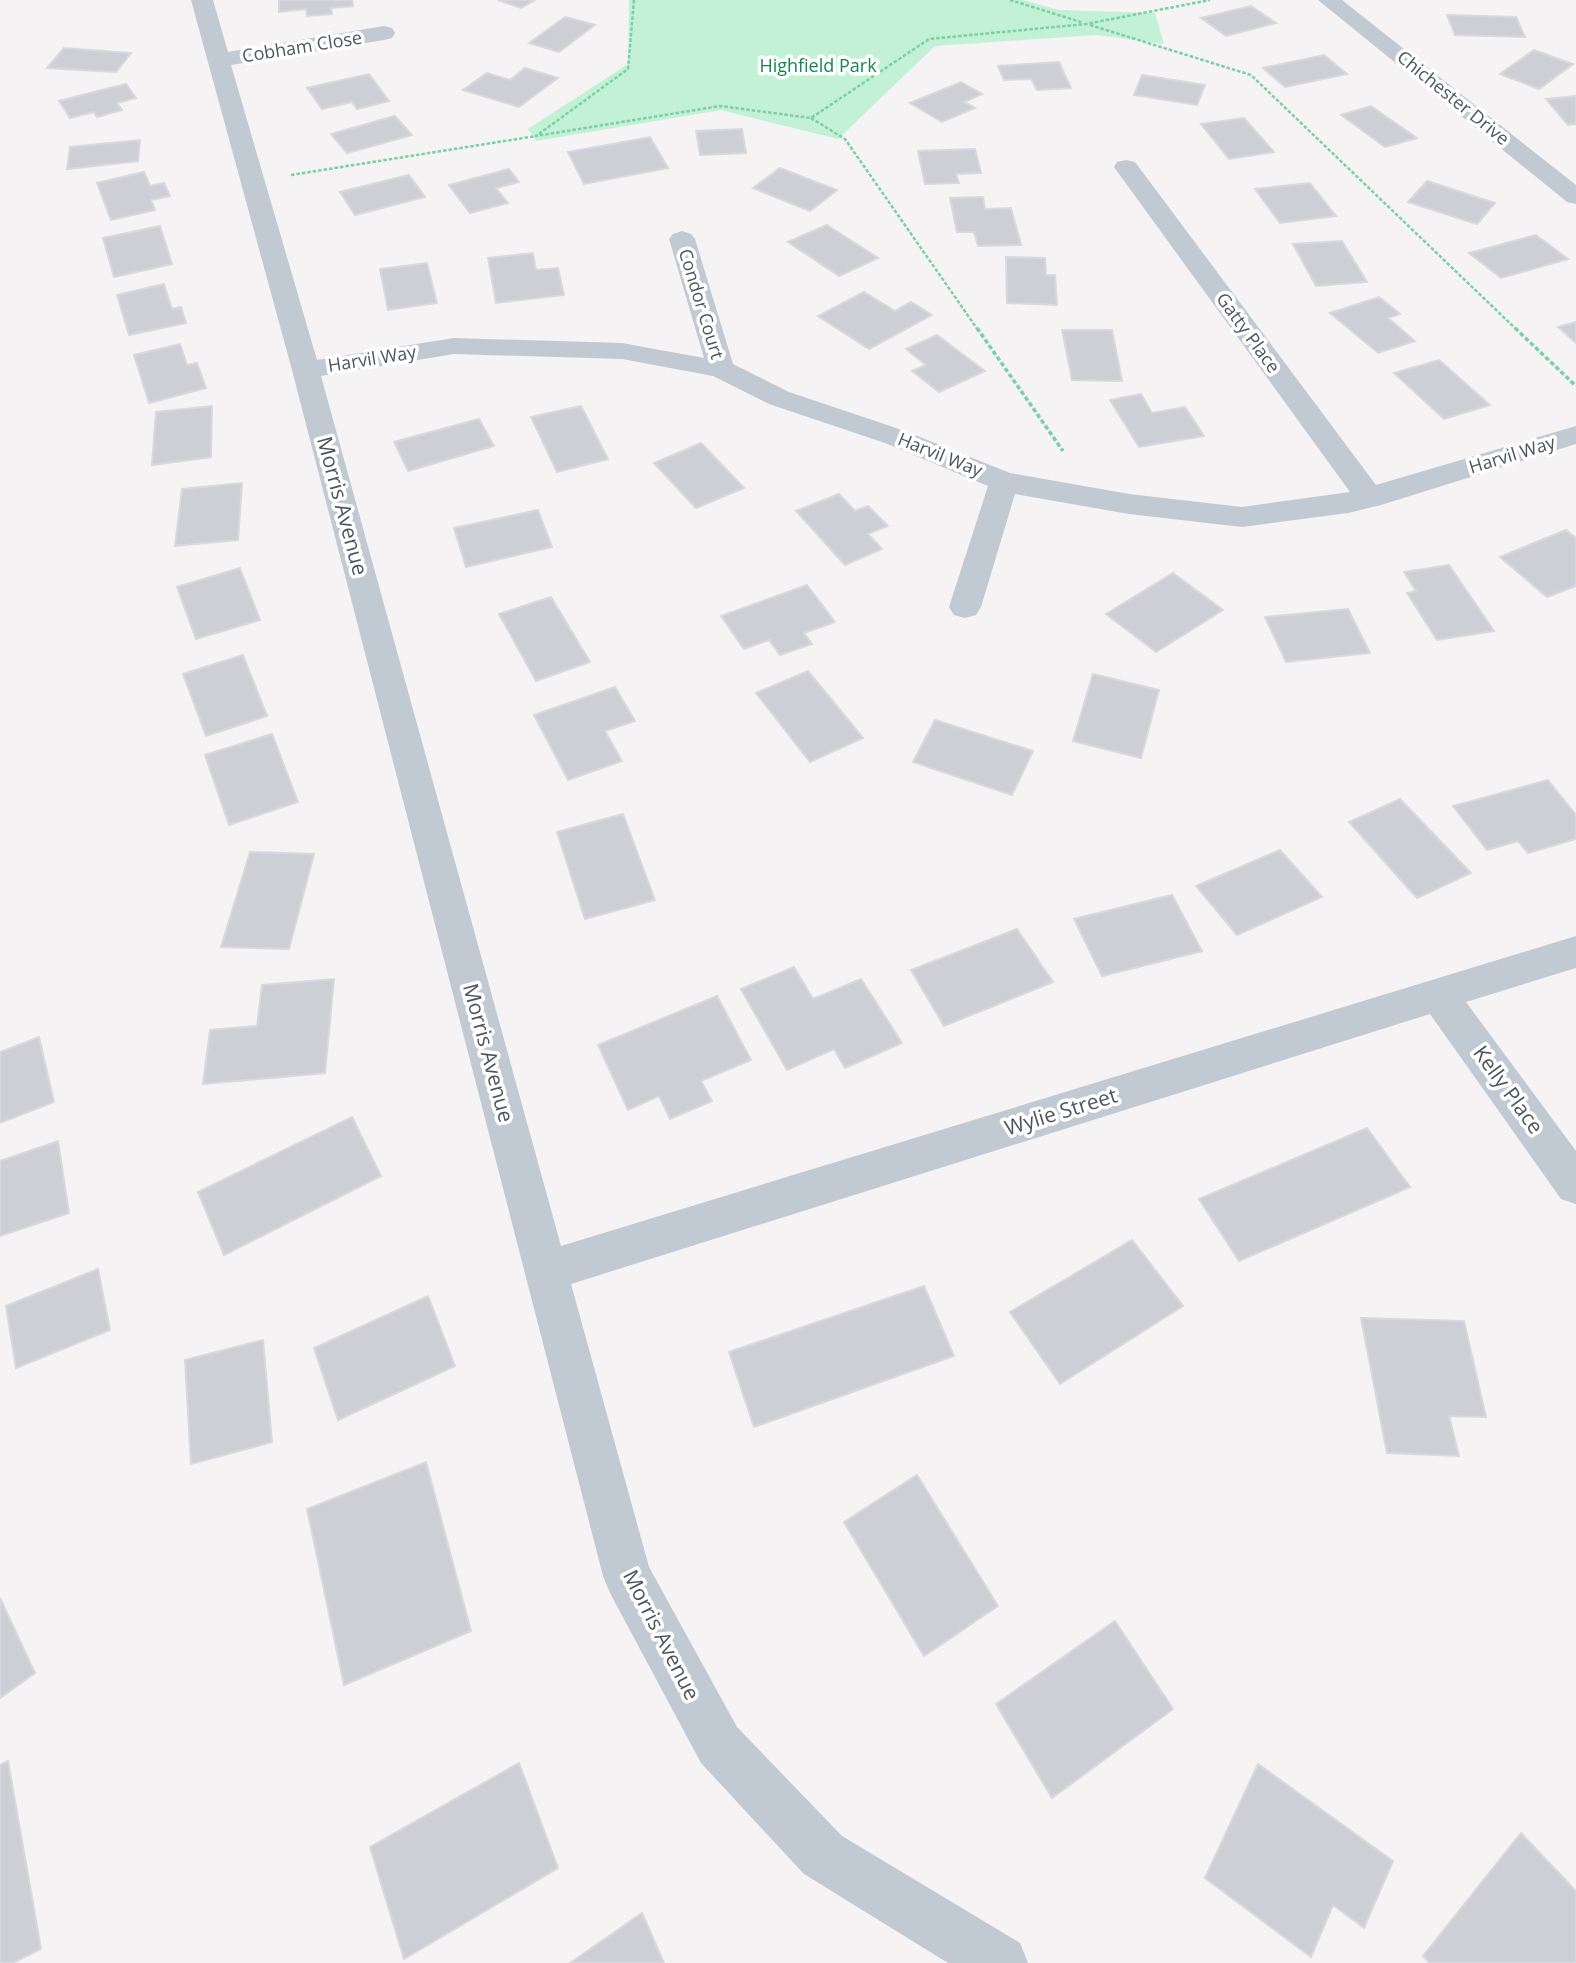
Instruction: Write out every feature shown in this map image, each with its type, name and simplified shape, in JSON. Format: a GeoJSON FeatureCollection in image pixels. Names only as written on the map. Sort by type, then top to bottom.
{"type":"FeatureCollection","features":[{"type":"Feature","properties":{"kind":"street","name":"Morris Avenue"},"geometry":{"type":"LineString","coordinates":[[202,0],[306,370],[627,1576],[719,1745],[823,1855],[1000,1963]]}},
{"type":"Feature","properties":{"kind":"street","name":"Chichester Drive"},"geometry":{"type":"LineString","coordinates":[[1329,0],[1576,197]]}},
{"type":"Feature","properties":{"kind":"street","name":"Cobham Close"},"geometry":{"type":"LineString","coordinates":[[220,60],[384,33]]}},
{"type":"Feature","properties":{"kind":"street","name":"Gatty Place"},"geometry":{"type":"LineString","coordinates":[[1126,167],[1370,498]]}},
{"type":"Feature","properties":{"kind":"street","name":"Condor Court"},"geometry":{"type":"LineString","coordinates":[[682,239],[721,369]]}},
{"type":"Feature","properties":{"kind":"street","name":"Harvil Way"},"geometry":{"type":"LineString","coordinates":[[306,370],[454,346],[622,351],[721,369],[779,398],[895,437],[1004,482],[1095,498],[1242,517],[1370,498],[1576,435]]}},
{"type":"Feature","properties":{"kind":"street"},"geometry":{"type":"LineString","coordinates":[[965,607],[1004,482]]}},
{"type":"Feature","properties":{"kind":"street","name":"Wylie Street"},"geometry":{"type":"LineString","coordinates":[[546,1271],[1576,952]]}},
{"type":"Feature","properties":{"kind":"street","name":"Kelly Place"},"geometry":{"type":"LineString","coordinates":[[1439,996],[1576,1185]]}},
{"type":"Feature","properties":{"kind":"path"},"geometry":{"type":"LineString","coordinates":[[536,136],[628,69],[634,0]]}},
{"type":"Feature","properties":{"kind":"path"},"geometry":{"type":"LineString","coordinates":[[1010,0],[1251,75],[1576,386]]}},
{"type":"Feature","properties":{"kind":"path"},"geometry":{"type":"LineString","coordinates":[[811,118],[929,39],[1086,24],[1210,0]]}},
{"type":"Feature","properties":{"kind":"path"},"geometry":{"type":"LineString","coordinates":[[253,181],[720,106],[811,118],[845,139],[1095,498]]}},
{"type":"Feature","properties":{"kind":"green space","name":"Highfield Park"},"geometry":{"type":"Polygon","coordinates":[[[629,0],[1023,0],[1059,10],[1155,13],[1164,44],[1097,35],[935,46],[838,139],[721,110],[536,141],[528,129],[628,64],[629,0]]]}},
{"type":"Feature","properties":{"kind":"building"},"geometry":{"type":"Polygon","coordinates":[[[279,0],[352,0],[353,6],[331,8],[332,14],[307,16],[306,9],[279,12],[279,0]]]}},
{"type":"Feature","properties":{"kind":"building"},"geometry":{"type":"Polygon","coordinates":[[[498,0],[535,0],[521,8],[498,0]]]}},
{"type":"Feature","properties":{"kind":"building"},"geometry":{"type":"Polygon","coordinates":[[[1251,6],[1276,23],[1226,36],[1201,18],[1251,6]]]}},
{"type":"Feature","properties":{"kind":"building"},"geometry":{"type":"Polygon","coordinates":[[[1447,15],[1516,17],[1525,37],[1455,35],[1447,15]]]}},
{"type":"Feature","properties":{"kind":"building"},"geometry":{"type":"Polygon","coordinates":[[[565,17],[595,25],[559,52],[529,43],[565,17]]]}},
{"type":"Feature","properties":{"kind":"building"},"geometry":{"type":"Polygon","coordinates":[[[64,48],[131,53],[116,72],[47,68],[64,48]]]}},
{"type":"Feature","properties":{"kind":"building"},"geometry":{"type":"Polygon","coordinates":[[[1534,50],[1573,64],[1539,89],[1500,74],[1534,50]]]}},
{"type":"Feature","properties":{"kind":"building"},"geometry":{"type":"Polygon","coordinates":[[[1324,55],[1347,74],[1285,87],[1263,68],[1324,55]]]}},
{"type":"Feature","properties":{"kind":"building"},"geometry":{"type":"Polygon","coordinates":[[[1059,62],[1071,88],[1037,90],[1031,79],[1004,80],[998,66],[1059,62]]]}},
{"type":"Feature","properties":{"kind":"building"},"geometry":{"type":"Polygon","coordinates":[[[525,68],[558,78],[519,107],[463,90],[487,73],[510,80],[525,68]]]}},
{"type":"Feature","properties":{"kind":"building"},"geometry":{"type":"Polygon","coordinates":[[[369,74],[389,101],[357,109],[352,102],[322,109],[307,88],[369,74]]]}},
{"type":"Feature","properties":{"kind":"building"},"geometry":{"type":"Polygon","coordinates":[[[1142,75],[1205,85],[1197,105],[1134,95],[1142,75]]]}},
{"type":"Feature","properties":{"kind":"building"},"geometry":{"type":"Polygon","coordinates":[[[961,82],[982,94],[964,102],[975,108],[942,122],[910,103],[961,82]]]}},
{"type":"Feature","properties":{"kind":"building"},"geometry":{"type":"Polygon","coordinates":[[[126,84],[136,98],[117,103],[122,110],[97,117],[94,112],[70,118],[59,101],[126,84]]]}},
{"type":"Feature","properties":{"kind":"building"},"geometry":{"type":"Polygon","coordinates":[[[1576,96],[1576,124],[1568,125],[1546,99],[1576,96]]]}},
{"type":"Feature","properties":{"kind":"building"},"geometry":{"type":"Polygon","coordinates":[[[1371,106],[1417,138],[1385,147],[1341,115],[1371,106]]]}},
{"type":"Feature","properties":{"kind":"building"},"geometry":{"type":"Polygon","coordinates":[[[395,116],[412,135],[347,153],[331,134],[395,116]]]}},
{"type":"Feature","properties":{"kind":"building"},"geometry":{"type":"Polygon","coordinates":[[[1244,118],[1274,152],[1229,159],[1201,124],[1244,118]]]}},
{"type":"Feature","properties":{"kind":"building"},"geometry":{"type":"Polygon","coordinates":[[[742,129],[746,153],[700,155],[696,131],[742,129]]]}},
{"type":"Feature","properties":{"kind":"building"},"geometry":{"type":"Polygon","coordinates":[[[650,137],[668,168],[584,184],[568,152],[650,137]]]}},
{"type":"Feature","properties":{"kind":"building"},"geometry":{"type":"Polygon","coordinates":[[[140,140],[138,161],[67,169],[70,147],[140,140]]]}},
{"type":"Feature","properties":{"kind":"building"},"geometry":{"type":"Polygon","coordinates":[[[975,149],[981,173],[956,174],[959,183],[925,184],[918,151],[975,149]]]}},
{"type":"Feature","properties":{"kind":"building"},"geometry":{"type":"Polygon","coordinates":[[[780,168],[837,190],[810,211],[753,188],[780,168]]]}},
{"type":"Feature","properties":{"kind":"building"},"geometry":{"type":"Polygon","coordinates":[[[509,169],[519,182],[496,188],[508,203],[470,213],[449,185],[509,169]]]}},
{"type":"Feature","properties":{"kind":"building"},"geometry":{"type":"Polygon","coordinates":[[[144,172],[150,186],[164,183],[170,196],[151,200],[155,210],[111,220],[97,183],[144,172]]]}},
{"type":"Feature","properties":{"kind":"building"},"geometry":{"type":"Polygon","coordinates":[[[409,175],[425,197],[355,215],[340,192],[409,175]]]}},
{"type":"Feature","properties":{"kind":"building"},"geometry":{"type":"Polygon","coordinates":[[[1427,181],[1495,203],[1477,224],[1408,202],[1427,181]]]}},
{"type":"Feature","properties":{"kind":"building"},"geometry":{"type":"Polygon","coordinates":[[[1310,183],[1336,216],[1280,223],[1255,189],[1310,183]]]}},
{"type":"Feature","properties":{"kind":"building"},"geometry":{"type":"Polygon","coordinates":[[[983,197],[985,209],[1011,208],[1021,245],[978,246],[974,232],[957,232],[950,198],[983,197]]]}},
{"type":"Feature","properties":{"kind":"building"},"geometry":{"type":"Polygon","coordinates":[[[827,225],[878,258],[839,276],[788,242],[827,225]]]}},
{"type":"Feature","properties":{"kind":"building"},"geometry":{"type":"Polygon","coordinates":[[[160,226],[172,264],[114,277],[103,238],[160,226]]]}},
{"type":"Feature","properties":{"kind":"building"},"geometry":{"type":"Polygon","coordinates":[[[1536,235],[1568,259],[1501,278],[1469,253],[1536,235]]]}},
{"type":"Feature","properties":{"kind":"building"},"geometry":{"type":"Polygon","coordinates":[[[1342,241],[1367,282],[1316,286],[1293,244],[1342,241]]]}},
{"type":"Feature","properties":{"kind":"building"},"geometry":{"type":"Polygon","coordinates":[[[533,253],[536,270],[558,268],[564,295],[496,303],[488,258],[533,253]]]}},
{"type":"Feature","properties":{"kind":"building"},"geometry":{"type":"Polygon","coordinates":[[[1006,257],[1045,258],[1046,275],[1055,275],[1057,305],[1007,303],[1006,257]]]}},
{"type":"Feature","properties":{"kind":"building"},"geometry":{"type":"Polygon","coordinates":[[[427,263],[437,303],[388,310],[380,269],[427,263]]]}},
{"type":"Feature","properties":{"kind":"building"},"geometry":{"type":"Polygon","coordinates":[[[164,284],[172,309],[181,307],[186,323],[129,335],[117,295],[164,284]]]}},
{"type":"Feature","properties":{"kind":"building"},"geometry":{"type":"Polygon","coordinates":[[[864,292],[895,311],[911,302],[932,315],[869,349],[818,316],[864,292]]]}},
{"type":"Feature","properties":{"kind":"building"},"geometry":{"type":"Polygon","coordinates":[[[1379,297],[1400,314],[1388,318],[1415,341],[1378,353],[1330,313],[1379,297]]]}},
{"type":"Feature","properties":{"kind":"building"},"geometry":{"type":"Polygon","coordinates":[[[1576,322],[1576,343],[1558,327],[1576,322]]]}},
{"type":"Feature","properties":{"kind":"building"},"geometry":{"type":"Polygon","coordinates":[[[1062,330],[1112,330],[1122,381],[1072,380],[1062,330]]]}},
{"type":"Feature","properties":{"kind":"building"},"geometry":{"type":"Polygon","coordinates":[[[937,335],[985,371],[939,392],[912,371],[926,365],[906,349],[937,335]]]}},
{"type":"Feature","properties":{"kind":"building"},"geometry":{"type":"Polygon","coordinates":[[[180,344],[187,365],[197,363],[206,388],[149,403],[134,355],[180,344]]]}},
{"type":"Feature","properties":{"kind":"building"},"geometry":{"type":"Polygon","coordinates":[[[1439,360],[1490,405],[1444,419],[1394,373],[1439,360]]]}},
{"type":"Feature","properties":{"kind":"building"},"geometry":{"type":"Polygon","coordinates":[[[1141,394],[1152,413],[1185,407],[1204,436],[1139,447],[1110,400],[1141,394]]]}},
{"type":"Feature","properties":{"kind":"building"},"geometry":{"type":"Polygon","coordinates":[[[212,406],[211,457],[152,465],[156,412],[212,406]]]}},
{"type":"Feature","properties":{"kind":"building"},"geometry":{"type":"Polygon","coordinates":[[[581,406],[608,459],[557,472],[531,417],[581,406]]]}},
{"type":"Feature","properties":{"kind":"building"},"geometry":{"type":"Polygon","coordinates":[[[479,419],[494,446],[408,471],[394,442],[479,419]]]}},
{"type":"Feature","properties":{"kind":"building"},"geometry":{"type":"Polygon","coordinates":[[[701,443],[744,488],[696,508],[654,463],[701,443]]]}},
{"type":"Feature","properties":{"kind":"building"},"geometry":{"type":"Polygon","coordinates":[[[242,483],[238,540],[175,546],[182,489],[242,483]]]}},
{"type":"Feature","properties":{"kind":"building"},"geometry":{"type":"Polygon","coordinates":[[[839,494],[855,511],[868,506],[888,526],[868,534],[882,549],[845,565],[796,511],[839,494]]]}},
{"type":"Feature","properties":{"kind":"building"},"geometry":{"type":"Polygon","coordinates":[[[538,510],[552,547],[466,567],[454,528],[538,510]]]}},
{"type":"Feature","properties":{"kind":"building"},"geometry":{"type":"Polygon","coordinates":[[[1566,530],[1576,538],[1576,586],[1547,597],[1500,557],[1566,530]]]}},
{"type":"Feature","properties":{"kind":"building"},"geometry":{"type":"Polygon","coordinates":[[[1449,565],[1494,631],[1437,640],[1407,593],[1416,591],[1404,572],[1449,565]]]}},
{"type":"Feature","properties":{"kind":"building"},"geometry":{"type":"Polygon","coordinates":[[[240,568],[260,620],[196,639],[177,587],[240,568]]]}},
{"type":"Feature","properties":{"kind":"building"},"geometry":{"type":"Polygon","coordinates":[[[1173,573],[1223,610],[1156,652],[1106,614],[1173,573]]]}},
{"type":"Feature","properties":{"kind":"building"},"geometry":{"type":"Polygon","coordinates":[[[807,585],[835,622],[804,633],[812,644],[780,655],[769,640],[744,649],[721,616],[807,585]]]}},
{"type":"Feature","properties":{"kind":"building"},"geometry":{"type":"Polygon","coordinates":[[[551,597],[590,662],[536,681],[499,614],[551,597]]]}},
{"type":"Feature","properties":{"kind":"building"},"geometry":{"type":"Polygon","coordinates":[[[1348,609],[1370,653],[1286,662],[1265,617],[1348,609]]]}},
{"type":"Feature","properties":{"kind":"building"},"geometry":{"type":"Polygon","coordinates":[[[243,655],[267,716],[206,736],[183,674],[243,655]]]}},
{"type":"Feature","properties":{"kind":"building"},"geometry":{"type":"Polygon","coordinates":[[[808,671],[863,738],[810,762],[756,693],[808,671]]]}},
{"type":"Feature","properties":{"kind":"building"},"geometry":{"type":"Polygon","coordinates":[[[1093,674],[1159,690],[1141,758],[1073,741],[1093,674]]]}},
{"type":"Feature","properties":{"kind":"building"},"geometry":{"type":"Polygon","coordinates":[[[615,687],[635,721],[605,731],[622,761],[568,780],[534,715],[615,687]]]}},
{"type":"Feature","properties":{"kind":"building"},"geometry":{"type":"Polygon","coordinates":[[[935,720],[1033,751],[1012,795],[913,762],[935,720]]]}},
{"type":"Feature","properties":{"kind":"building"},"geometry":{"type":"Polygon","coordinates":[[[272,734],[298,802],[229,825],[205,755],[272,734]]]}},
{"type":"Feature","properties":{"kind":"building"},"geometry":{"type":"Polygon","coordinates":[[[1548,780],[1576,815],[1576,839],[1528,853],[1518,841],[1487,850],[1453,806],[1548,780]]]}},
{"type":"Feature","properties":{"kind":"building"},"geometry":{"type":"Polygon","coordinates":[[[1400,799],[1471,873],[1417,898],[1349,822],[1400,799]]]}},
{"type":"Feature","properties":{"kind":"building"},"geometry":{"type":"Polygon","coordinates":[[[623,814],[655,900],[585,919],[557,832],[623,814]]]}},
{"type":"Feature","properties":{"kind":"building"},"geometry":{"type":"Polygon","coordinates":[[[1280,850],[1322,897],[1237,935],[1196,886],[1280,850]]]}},
{"type":"Feature","properties":{"kind":"building"},"geometry":{"type":"Polygon","coordinates":[[[250,852],[314,854],[289,949],[221,947],[250,852]]]}},
{"type":"Feature","properties":{"kind":"building"},"geometry":{"type":"Polygon","coordinates":[[[1172,895],[1202,951],[1102,976],[1074,919],[1172,895]]]}},
{"type":"Feature","properties":{"kind":"building"},"geometry":{"type":"Polygon","coordinates":[[[1017,929],[1053,982],[944,1026],[911,970],[1017,929]]]}},
{"type":"Feature","properties":{"kind":"building"},"geometry":{"type":"Polygon","coordinates":[[[794,967],[813,999],[861,979],[902,1043],[845,1068],[834,1049],[787,1070],[741,989],[794,967]]]}},
{"type":"Feature","properties":{"kind":"building"},"geometry":{"type":"Polygon","coordinates":[[[334,979],[325,1073],[203,1084],[210,1030],[257,1026],[262,985],[334,979]]]}},
{"type":"Feature","properties":{"kind":"building"},"geometry":{"type":"Polygon","coordinates":[[[717,996],[751,1060],[701,1081],[712,1101],[670,1119],[659,1096],[628,1110],[598,1045],[717,996]]]}},
{"type":"Feature","properties":{"kind":"building"},"geometry":{"type":"Polygon","coordinates":[[[39,1037],[54,1102],[0,1123],[0,1052],[39,1037]]]}},
{"type":"Feature","properties":{"kind":"building"},"geometry":{"type":"Polygon","coordinates":[[[352,1117],[381,1176],[224,1255],[198,1192],[352,1117]]]}},
{"type":"Feature","properties":{"kind":"building"},"geometry":{"type":"Polygon","coordinates":[[[1367,1128],[1410,1187],[1239,1261],[1199,1199],[1367,1128]]]}},
{"type":"Feature","properties":{"kind":"building"},"geometry":{"type":"Polygon","coordinates":[[[58,1141],[69,1213],[0,1236],[0,1161],[58,1141]]]}},
{"type":"Feature","properties":{"kind":"building"},"geometry":{"type":"Polygon","coordinates":[[[1132,1240],[1183,1306],[1060,1384],[1010,1312],[1132,1240]]]}},
{"type":"Feature","properties":{"kind":"building"},"geometry":{"type":"Polygon","coordinates":[[[98,1269],[110,1330],[16,1368],[6,1306],[98,1269]]]}},
{"type":"Feature","properties":{"kind":"building"},"geometry":{"type":"Polygon","coordinates":[[[924,1286],[954,1356],[754,1427],[729,1352],[924,1286]]]}},
{"type":"Feature","properties":{"kind":"building"},"geometry":{"type":"Polygon","coordinates":[[[428,1296],[455,1366],[338,1420],[314,1348],[428,1296]]]}},
{"type":"Feature","properties":{"kind":"building"},"geometry":{"type":"Polygon","coordinates":[[[1361,1318],[1464,1321],[1486,1417],[1449,1416],[1459,1456],[1387,1453],[1361,1318]]]}},
{"type":"Feature","properties":{"kind":"building"},"geometry":{"type":"Polygon","coordinates":[[[263,1340],[272,1442],[191,1464],[185,1360],[263,1340]]]}},
{"type":"Feature","properties":{"kind":"building"},"geometry":{"type":"Polygon","coordinates":[[[426,1462],[471,1631],[344,1685],[307,1509],[426,1462]]]}},
{"type":"Feature","properties":{"kind":"building"},"geometry":{"type":"Polygon","coordinates":[[[917,1475],[998,1606],[924,1656],[844,1522],[917,1475]]]}},
{"type":"Feature","properties":{"kind":"building"},"geometry":{"type":"Polygon","coordinates":[[[0,1598],[35,1673],[0,1698],[0,1598]]]}},
{"type":"Feature","properties":{"kind":"building"},"geometry":{"type":"Polygon","coordinates":[[[1115,1621],[1173,1709],[1052,1798],[996,1704],[1115,1621]]]}},
{"type":"Feature","properties":{"kind":"building"},"geometry":{"type":"Polygon","coordinates":[[[8,1761],[41,1949],[13,1963],[0,1963],[0,1765],[8,1761]]]}},
{"type":"Feature","properties":{"kind":"building"},"geometry":{"type":"Polygon","coordinates":[[[519,1763],[558,1868],[404,1959],[370,1847],[519,1763]]]}},
{"type":"Feature","properties":{"kind":"building"},"geometry":{"type":"Polygon","coordinates":[[[1258,1764],[1393,1861],[1364,1928],[1333,1905],[1311,1957],[1205,1878],[1258,1764]]]}},
{"type":"Feature","properties":{"kind":"building"},"geometry":{"type":"Polygon","coordinates":[[[1521,1833],[1576,1891],[1576,1963],[1429,1963],[1423,1956],[1521,1833]]]}},
{"type":"Feature","properties":{"kind":"building"},"geometry":{"type":"Polygon","coordinates":[[[642,1913],[664,1963],[570,1963],[642,1913]]]}}]}
